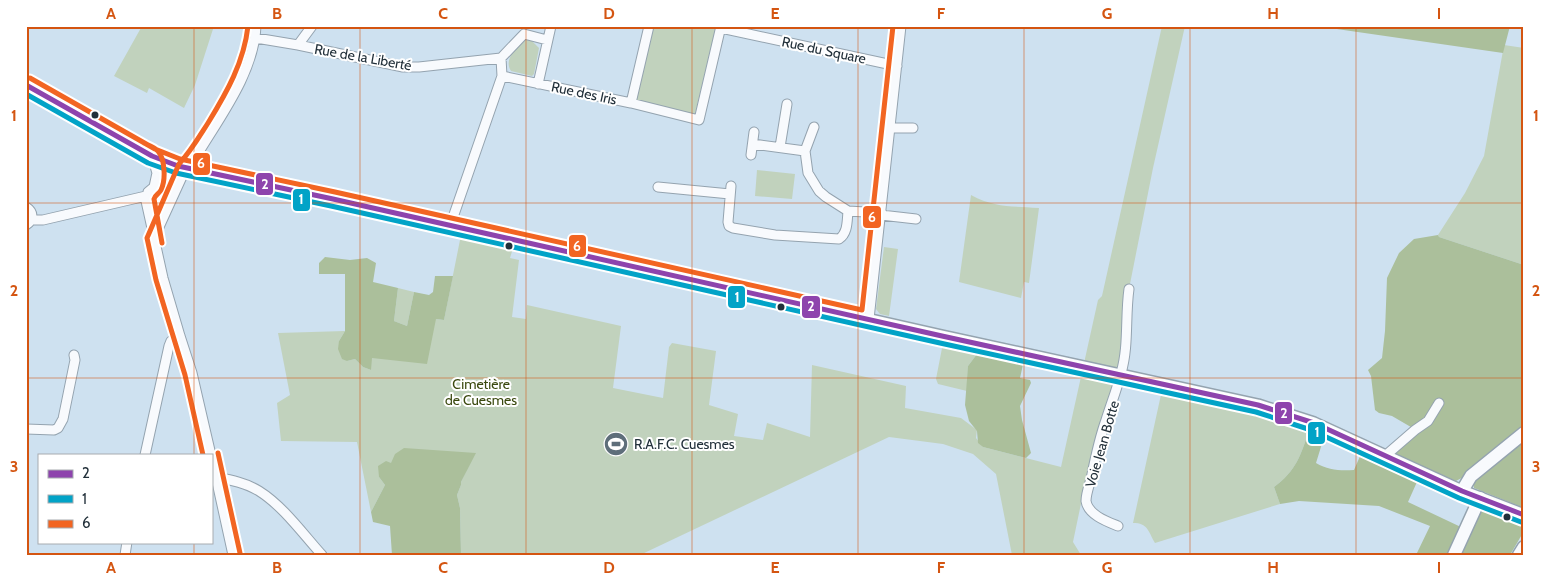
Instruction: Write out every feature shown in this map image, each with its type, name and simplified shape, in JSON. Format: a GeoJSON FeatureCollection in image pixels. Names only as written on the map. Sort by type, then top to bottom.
{"type":"FeatureCollection","features":[{"type":"Feature","properties":{"kind":"highway"},"geometry":{"type":"LineString","coordinates":[[1462,491],[1471,476],[1524,432]]}},
{"type":"Feature","properties":{"kind":"highway"},"geometry":{"type":"LineString","coordinates":[[1454,555],[1480,498]]}},
{"type":"Feature","properties":{"kind":"highway"},"geometry":{"type":"LineString","coordinates":[[1519,555],[1524,547]]}},
{"type":"Feature","properties":{"kind":"main road"},"geometry":{"type":"LineString","coordinates":[[27,87],[152,156],[182,167],[1258,405],[1314,423],[1462,491],[1524,515]]}},
{"type":"Feature","properties":{"kind":"street"},"geometry":{"type":"LineString","coordinates":[[211,454],[192,373],[163,278],[146,200],[148,192],[194,160],[240,83],[250,60],[256,38],[256,26]]}},
{"type":"Feature","properties":{"kind":"street"},"geometry":{"type":"LineString","coordinates":[[298,45],[312,26]]}},
{"type":"Feature","properties":{"kind":"street"},"geometry":{"type":"LineString","coordinates":[[538,84],[551,26]]}},
{"type":"Feature","properties":{"kind":"street"},"geometry":{"type":"LineString","coordinates":[[630,103],[649,26]]}},
{"type":"Feature","properties":{"kind":"street"},"geometry":{"type":"LineString","coordinates":[[869,319],[882,214],[901,26]]}},
{"type":"Feature","properties":{"kind":"street","name":"Rue des Iris"},"geometry":{"type":"LineString","coordinates":[[502,76],[630,103],[699,120],[721,27]]}},
{"type":"Feature","properties":{"kind":"street","name":"Rue du Square"},"geometry":{"type":"LineString","coordinates":[[721,27],[897,66]]}},
{"type":"Feature","properties":{"kind":"street"},"geometry":{"type":"LineString","coordinates":[[450,226],[502,76],[501,58],[524,34],[547,40]]}},
{"type":"Feature","properties":{"kind":"street","name":"Rue de la Liberté"},"geometry":{"type":"LineString","coordinates":[[256,38],[403,67],[420,67],[501,58]]}},
{"type":"Feature","properties":{"kind":"street"},"geometry":{"type":"LineString","coordinates":[[780,147],[787,104]]}},
{"type":"Feature","properties":{"kind":"street"},"geometry":{"type":"LineString","coordinates":[[814,127],[806,151],[808,173],[819,191],[848,211],[916,219]]}},
{"type":"Feature","properties":{"kind":"street"},"geometry":{"type":"LineString","coordinates":[[891,128],[913,128]]}},
{"type":"Feature","properties":{"kind":"street"},"geometry":{"type":"LineString","coordinates":[[751,155],[754,132]]}},
{"type":"Feature","properties":{"kind":"street"},"geometry":{"type":"LineString","coordinates":[[753,144],[806,151]]}},
{"type":"Feature","properties":{"kind":"street"},"geometry":{"type":"LineString","coordinates":[[152,156],[157,173],[156,187]]}},
{"type":"Feature","properties":{"kind":"street"},"geometry":{"type":"LineString","coordinates":[[154,238],[168,208],[182,167]]}},
{"type":"Feature","properties":{"kind":"street"},"geometry":{"type":"LineString","coordinates":[[156,187],[166,190],[172,197]]}},
{"type":"Feature","properties":{"kind":"street"},"geometry":{"type":"LineString","coordinates":[[658,187],[731,190],[729,226],[774,236],[839,239],[846,231],[848,211]]}},
{"type":"Feature","properties":{"kind":"street"},"geometry":{"type":"LineString","coordinates":[[146,200],[155,211],[168,208]]}},
{"type":"Feature","properties":{"kind":"street"},"geometry":{"type":"LineString","coordinates":[[26,207],[32,214],[29,222],[146,200]]}},
{"type":"Feature","properties":{"kind":"street"},"geometry":{"type":"LineString","coordinates":[[1121,375],[1126,346],[1129,289]]}},
{"type":"Feature","properties":{"kind":"street"},"geometry":{"type":"LineString","coordinates":[[145,454],[169,346],[171,341],[180,336]]}},
{"type":"Feature","properties":{"kind":"street"},"geometry":{"type":"LineString","coordinates":[[26,429],[54,430],[58,428],[63,419],[75,360],[74,355]]}},
{"type":"Feature","properties":{"kind":"street","name":"Voie Jean Botte"},"geometry":{"type":"LineString","coordinates":[[1118,526],[1095,514],[1086,501],[1094,460],[1121,375]]}},
{"type":"Feature","properties":{"kind":"street"},"geometry":{"type":"LineString","coordinates":[[1385,456],[1428,421],[1439,403]]}},
{"type":"Feature","properties":{"kind":"street"},"geometry":{"type":"LineString","coordinates":[[212,459],[233,555]]}},
{"type":"Feature","properties":{"kind":"street"},"geometry":{"type":"LineString","coordinates":[[216,477],[235,481],[266,496],[322,555]]}},
{"type":"Feature","properties":{"kind":"green space"},"geometry":{"type":"Polygon","coordinates":[[[142,26],[214,26],[195,85],[184,108],[149,88],[147,93],[114,76],[142,26]]]}},
{"type":"Feature","properties":{"kind":"green space"},"geometry":{"type":"Polygon","coordinates":[[[652,26],[716,26],[695,114],[635,100],[652,26]]]}},
{"type":"Feature","properties":{"kind":"green space","name":"Cimetière de Cuesmes"},"geometry":{"type":"Polygon","coordinates":[[[1162,26],[1185,26],[1153,168],[1129,289],[1119,375],[1083,494],[1073,542],[1081,555],[1012,555],[996,474],[973,454],[943,444],[889,437],[640,555],[461,555],[460,508],[457,495],[475,453],[391,463],[379,477],[385,485],[371,512],[357,442],[281,441],[277,403],[290,395],[278,333],[345,331],[339,341],[347,361],[355,359],[363,367],[371,370],[371,358],[436,319],[444,320],[461,235],[513,248],[510,258],[519,260],[512,317],[526,319],[527,305],[621,326],[613,388],[663,398],[669,347],[672,343],[716,351],[709,405],[738,414],[734,436],[763,440],[767,423],[810,437],[812,365],[906,386],[905,408],[961,418],[977,430],[976,438],[983,447],[1061,467],[1098,300],[1102,296],[1162,26]]]}},
{"type":"Feature","properties":{"kind":"green space"},"geometry":{"type":"Polygon","coordinates":[[[1316,26],[1510,26],[1503,53],[1316,26]]]}},
{"type":"Feature","properties":{"kind":"green space"},"geometry":{"type":"Polygon","coordinates":[[[525,39],[530,39],[539,48],[532,76],[511,71],[509,67],[512,54],[525,39]]]}},
{"type":"Feature","properties":{"kind":"green space"},"geometry":{"type":"Polygon","coordinates":[[[1504,45],[1524,48],[1524,265],[1439,237],[1438,235],[1465,193],[1484,156],[1504,45]]]}},
{"type":"Feature","properties":{"kind":"green space"},"geometry":{"type":"Polygon","coordinates":[[[757,170],[795,174],[792,199],[755,196],[757,170]]]}},
{"type":"Feature","properties":{"kind":"green space"},"geometry":{"type":"Polygon","coordinates":[[[971,195],[996,204],[1039,208],[1029,283],[1024,282],[1021,298],[959,282],[971,195]]]}},
{"type":"Feature","properties":{"kind":"green space"},"geometry":{"type":"Polygon","coordinates":[[[1438,235],[1439,237],[1524,265],[1524,426],[1482,464],[1456,481],[1392,454],[1416,430],[1392,416],[1375,410],[1371,376],[1368,370],[1382,358],[1387,278],[1399,253],[1414,239],[1438,235]]]}},
{"type":"Feature","properties":{"kind":"green space"},"geometry":{"type":"Polygon","coordinates":[[[884,247],[898,249],[889,316],[880,314],[876,309],[884,247]]]}},
{"type":"Feature","properties":{"kind":"green space"},"geometry":{"type":"Polygon","coordinates":[[[325,257],[350,260],[367,258],[376,263],[373,282],[398,288],[394,321],[407,326],[414,292],[429,295],[433,292],[435,276],[453,276],[444,320],[436,319],[427,364],[372,358],[371,370],[363,367],[355,359],[347,361],[342,359],[338,349],[339,341],[345,331],[345,274],[319,274],[319,263],[325,257]]]}},
{"type":"Feature","properties":{"kind":"green space"},"geometry":{"type":"Polygon","coordinates":[[[398,288],[414,292],[407,326],[394,321],[398,288]]]}},
{"type":"Feature","properties":{"kind":"green space"},"geometry":{"type":"Polygon","coordinates":[[[943,343],[980,350],[968,366],[967,391],[938,384],[936,379],[943,343]]]}},
{"type":"Feature","properties":{"kind":"green space"},"geometry":{"type":"Polygon","coordinates":[[[980,350],[1024,360],[1020,378],[1030,380],[1031,383],[1020,406],[1031,453],[1026,458],[983,447],[978,443],[977,431],[969,421],[965,405],[968,366],[980,350]]]}},
{"type":"Feature","properties":{"kind":"green space"},"geometry":{"type":"Polygon","coordinates":[[[1162,390],[1250,410],[1309,430],[1293,469],[1274,487],[1280,504],[1155,543],[1145,526],[1133,523],[1162,390]]]}},
{"type":"Feature","properties":{"kind":"green space"},"geometry":{"type":"Polygon","coordinates":[[[1309,430],[1324,437],[1316,463],[1330,469],[1354,470],[1361,454],[1421,473],[1408,502],[1463,528],[1449,555],[1416,555],[1430,526],[1379,506],[1299,501],[1280,504],[1274,487],[1293,469],[1309,430]]]}},
{"type":"Feature","properties":{"kind":"green space"},"geometry":{"type":"Polygon","coordinates":[[[1524,436],[1524,508],[1474,488],[1473,482],[1524,436]]]}},
{"type":"Feature","properties":{"kind":"green space"},"geometry":{"type":"Polygon","coordinates":[[[404,448],[476,453],[461,482],[457,495],[460,508],[461,555],[392,555],[390,526],[373,522],[371,512],[385,485],[379,477],[378,466],[386,461],[391,463],[395,454],[404,448]]]}},
{"type":"Feature","properties":{"kind":"green space"},"geometry":{"type":"Polygon","coordinates":[[[1487,509],[1524,525],[1524,531],[1510,555],[1458,555],[1478,514],[1487,509]]]}},
{"type":"Feature","properties":{"kind":"transit line","name":"6"},"geometry":{"type":"LineString","coordinates":[[203,454],[185,375],[156,280],[147,238],[179,164],[208,123],[234,76],[243,52],[248,26]]}},
{"type":"Feature","properties":{"kind":"transit line","name":"6"},"geometry":{"type":"LineString","coordinates":[[30,78],[155,149],[180,159],[862,310],[893,26]]}},
{"type":"Feature","properties":{"kind":"transit line","name":"2"},"geometry":{"type":"LineString","coordinates":[[26,85],[152,156],[178,166],[1258,405],[1314,423],[1462,491],[1524,515]]}},
{"type":"Feature","properties":{"kind":"transit line","name":"1"},"geometry":{"type":"LineString","coordinates":[[26,94],[148,163],[176,173],[1256,412],[1311,430],[1459,498],[1521,522]]}},
{"type":"Feature","properties":{"kind":"transit line","name":"6"},"geometry":{"type":"LineString","coordinates":[[144,143],[158,151],[163,164],[163,186],[154,199],[162,243]]}},
{"type":"Feature","properties":{"kind":"transit line","name":"6"},"geometry":{"type":"LineString","coordinates":[[218,453],[240,553]]}},
{"type":"Feature","properties":{"kind":"place","name":"R.A.F.C. Cuesmes"},"geometry":{"type":"Point","coordinates":[616,444]}}]}
